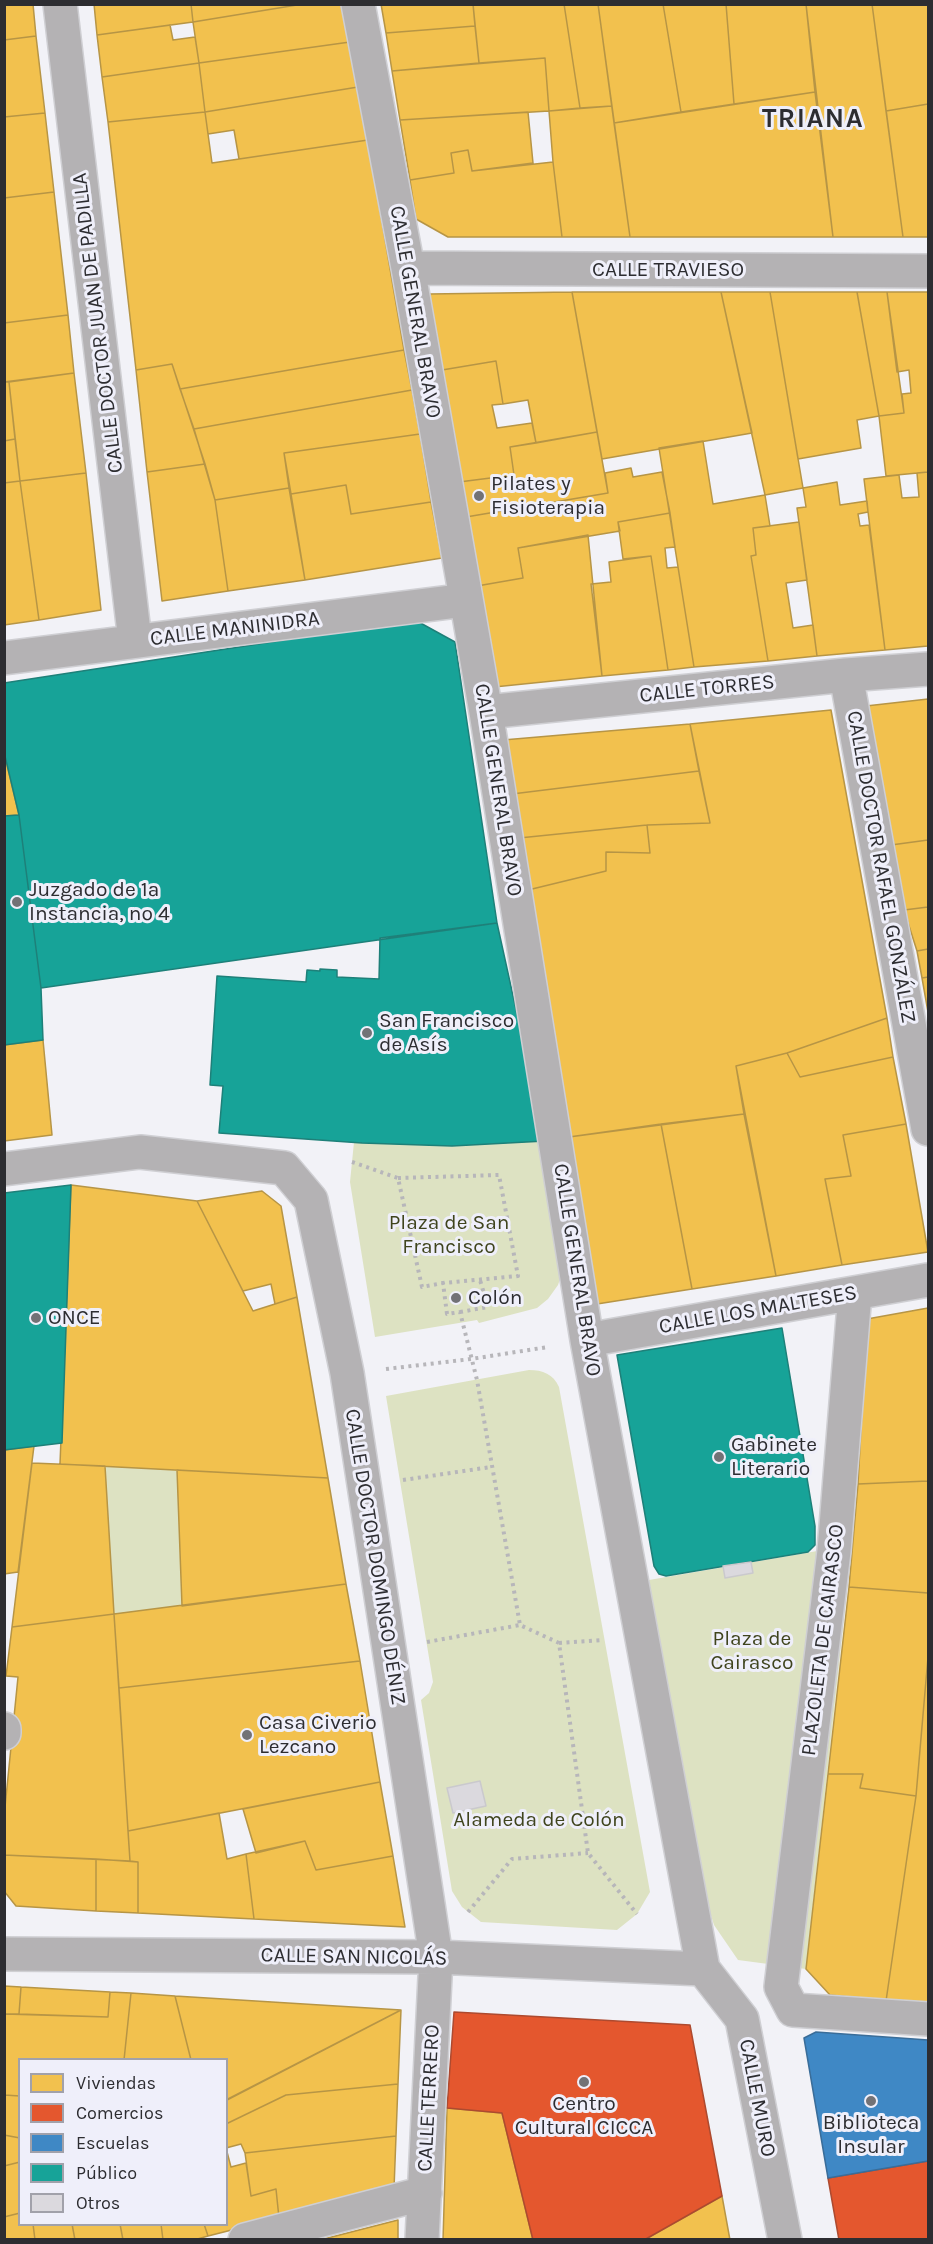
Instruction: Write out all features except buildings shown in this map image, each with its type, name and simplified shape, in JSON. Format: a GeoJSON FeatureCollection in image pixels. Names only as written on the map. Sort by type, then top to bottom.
{"type":"FeatureCollection","features":[{"type":"Feature","properties":{"kind":"street","name":"CALLE DOCTOR JUAN DE PADILLA"},"geometry":{"type":"LineString","coordinates":[[60,4],[135,641]]}},
{"type":"Feature","properties":{"kind":"street","name":"CALLE GENERAL BRAVO"},"geometry":{"type":"LineString","coordinates":[[357,4],[408,268],[486,712],[587,1340],[703,1969]]}},
{"type":"Feature","properties":{"kind":"street","name":"CALLE TRAVIESO"},"geometry":{"type":"LineString","coordinates":[[408,268],[928,271]]}},
{"type":"Feature","properties":{"kind":"street","name":"CALLE MANINIDRA"},"geometry":{"type":"LineString","coordinates":[[4,658],[466,600]]}},
{"type":"Feature","properties":{"kind":"street","name":"CALLE TORRES"},"geometry":{"type":"LineString","coordinates":[[486,712],[846,675],[928,669]]}},
{"type":"Feature","properties":{"kind":"street","name":"CALLE DOCTOR RAFAEL GONZÁLEZ"},"geometry":{"type":"LineString","coordinates":[[846,675],[928,1129]]}},
{"type":"Feature","properties":{"kind":"street","name":"CALLE DOCTOR DOMINGO DÉNIZ"},"geometry":{"type":"LineString","coordinates":[[4,1169],[140,1152],[284,1168],[311,1200],[347,1373],[436,1957]]}},
{"type":"Feature","properties":{"kind":"street","name":"CALLE LOS MALTESES"},"geometry":{"type":"LineString","coordinates":[[587,1340],[928,1280]]}},
{"type":"Feature","properties":{"kind":"street","name":"PLAZOLETA DE CAIRASCO"},"geometry":{"type":"LineString","coordinates":[[787,1999],[834,1551],[855,1293]]}},
{"type":"Feature","properties":{"kind":"street","name":"CALLE SAN NICOLÁS"},"geometry":{"type":"LineString","coordinates":[[4,1954],[436,1957],[703,1969]]}},
{"type":"Feature","properties":{"kind":"street","name":"CALLE TERRERO"},"geometry":{"type":"LineString","coordinates":[[422,2240],[436,1957]]}},
{"type":"Feature","properties":{"kind":"street","name":"CALLE MURO"},"geometry":{"type":"LineString","coordinates":[[703,1969],[742,2019],[785,2240]]}},
{"type":"Feature","properties":{"kind":"street"},"geometry":{"type":"LineString","coordinates":[[742,2019],[787,1999],[928,2019]]}},
{"type":"Feature","properties":{"kind":"street"},"geometry":{"type":"LineString","coordinates":[[245,2240],[425,2193]]}},
{"type":"Feature","properties":{"kind":"path"},"geometry":{"type":"LineString","coordinates":[[352,1162],[398,1178],[499,1175],[519,1276],[422,1287],[398,1178]]}},
{"type":"Feature","properties":{"kind":"path"},"geometry":{"type":"LineString","coordinates":[[443,1283],[447,1314],[488,1307],[480,1280]]}},
{"type":"Feature","properties":{"kind":"path"},"geometry":{"type":"LineString","coordinates":[[460,1312],[471,1359],[520,1625]]}},
{"type":"Feature","properties":{"kind":"path"},"geometry":{"type":"LineString","coordinates":[[347,1373],[471,1359],[587,1340]]}},
{"type":"Feature","properties":{"kind":"path"},"geometry":{"type":"LineString","coordinates":[[399,1481],[491,1467]]}},
{"type":"Feature","properties":{"kind":"path"},"geometry":{"type":"LineString","coordinates":[[427,1642],[520,1625],[559,1643],[588,1853],[637,1914]]}},
{"type":"Feature","properties":{"kind":"path"},"geometry":{"type":"LineString","coordinates":[[468,1913],[512,1859],[588,1853]]}},
{"type":"Feature","properties":{"kind":"green space","name":"Plaza de San Francisco"},"geometry":{"type":"Polygon","coordinates":[[[545,1141],[561,1276],[558,1285],[548,1299],[537,1308],[479,1323],[477,1320],[375,1337],[350,1182],[354,1142],[452,1146],[545,1141]]]}},
{"type":"Feature","properties":{"kind":"green space","name":"Alameda de Colón"},"geometry":{"type":"Polygon","coordinates":[[[529,1370],[547,1374],[559,1387],[650,1892],[637,1914],[617,1930],[481,1922],[462,1907],[452,1891],[421,1700],[429,1693],[433,1682],[386,1396],[529,1370]]]}},
{"type":"Feature","properties":{"kind":"green space"},"geometry":{"type":"Polygon","coordinates":[[[105,1466],[177,1470],[182,1606],[114,1614],[105,1466]]]}},
{"type":"Feature","properties":{"kind":"green space","name":"Plaza de Cairasco"},"geometry":{"type":"Polygon","coordinates":[[[852,1545],[806,1969],[738,1960],[714,1925],[706,1900],[649,1580],[852,1545]]]}},
{"type":"Feature","properties":{"kind":"place","name":"Pilates y Fisioterapia"},"geometry":{"type":"Point","coordinates":[479,496]}},
{"type":"Feature","properties":{"kind":"place","name":"Juzgado de 1ª Instancia, nº 4"},"geometry":{"type":"Point","coordinates":[17,902]}},
{"type":"Feature","properties":{"kind":"place","name":"San Francisco de Asís"},"geometry":{"type":"Point","coordinates":[367,1033]}},
{"type":"Feature","properties":{"kind":"place","name":"Colón"},"geometry":{"type":"Point","coordinates":[456,1298]}},
{"type":"Feature","properties":{"kind":"place","name":"ONCE"},"geometry":{"type":"Point","coordinates":[36,1318]}},
{"type":"Feature","properties":{"kind":"place","name":"Gabinete Literario"},"geometry":{"type":"Point","coordinates":[719,1457]}},
{"type":"Feature","properties":{"kind":"place","name":"Casa Civerio Lezcano"},"geometry":{"type":"Point","coordinates":[247,1735]}},
{"type":"Feature","properties":{"kind":"place","name":"Centro Cultural CICCA"},"geometry":{"type":"Point","coordinates":[584,2082]}},
{"type":"Feature","properties":{"kind":"place","name":"Biblioteca Insular"},"geometry":{"type":"Point","coordinates":[871,2101]}},
{"type":"Feature","properties":{"kind":"district","name":"TRIANA"},"geometry":{"type":"Point","coordinates":[813,119]}}]}
